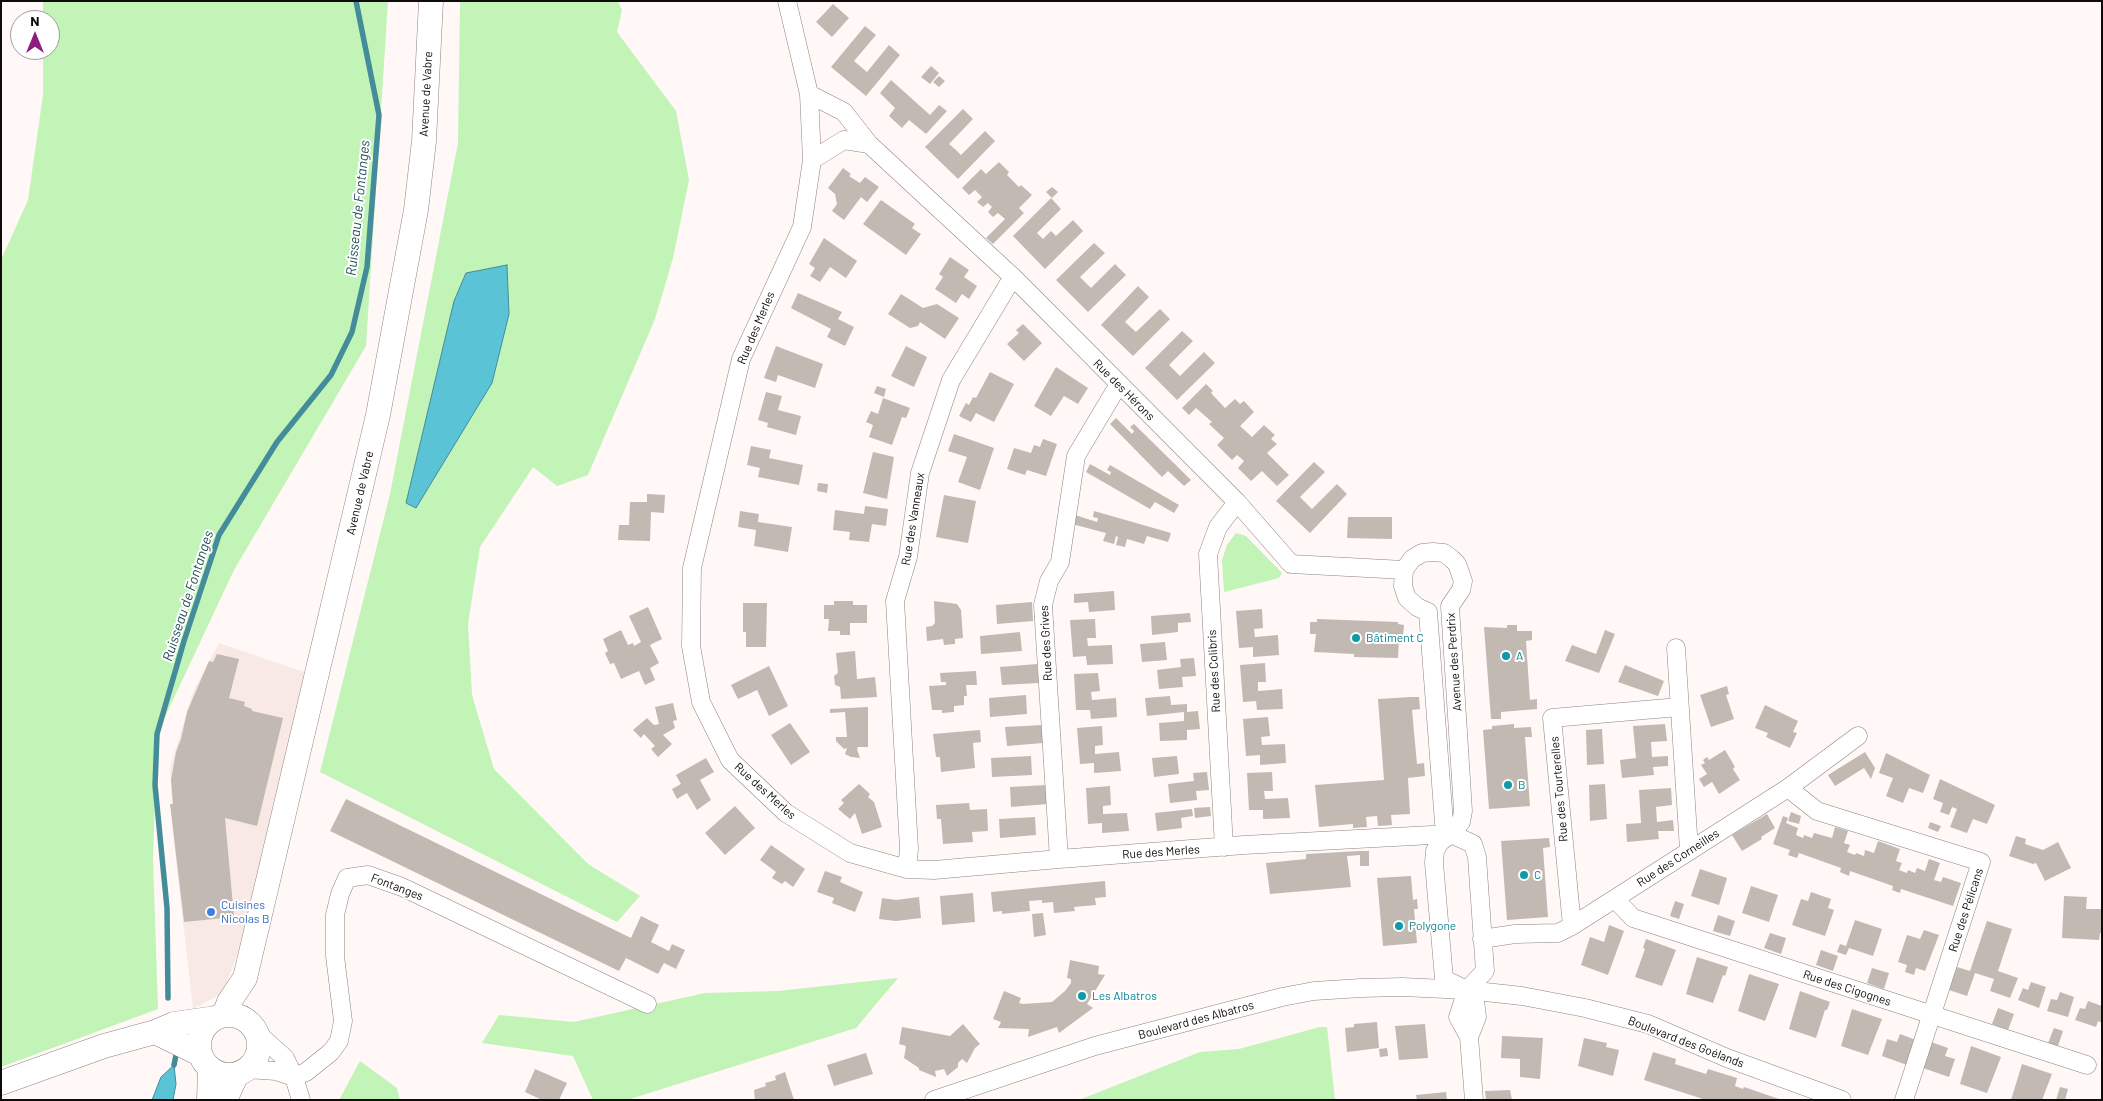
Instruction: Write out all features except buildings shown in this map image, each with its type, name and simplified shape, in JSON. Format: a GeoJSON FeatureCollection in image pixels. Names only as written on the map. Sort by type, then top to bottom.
{"type":"FeatureCollection","features":[{"type":"Feature","properties":{"kind":"main road","name":"Avenue de Vabre"},"geometry":{"type":"LineString","coordinates":[[220,1016],[245,978],[378,415],[416,210],[424,141],[431,1]]}},
{"type":"Feature","properties":{"kind":"main road","name":"Avenue de Vabre"},"geometry":{"type":"LineString","coordinates":[[245,978],[254,1028]]}},
{"type":"Feature","properties":{"kind":"main road"},"geometry":{"type":"LineString","coordinates":[[1,1083],[104,1046],[155,1032],[174,1024],[233,1015],[242,1018],[254,1028],[259,1042],[254,1062],[242,1072],[225,1100]]}},
{"type":"Feature","properties":{"kind":"main road"},"geometry":{"type":"LineString","coordinates":[[209,1100],[205,1061],[199,1046],[203,1029],[220,1016]]}},
{"type":"Feature","properties":{"kind":"main road"},"geometry":{"type":"LineString","coordinates":[[155,1032],[205,1061],[217,1073],[227,1075],[242,1072]]}},
{"type":"Feature","properties":{"kind":"street"},"geometry":{"type":"LineString","coordinates":[[786,1],[809,94],[812,160],[844,140],[869,144]]}},
{"type":"Feature","properties":{"kind":"street","name":"Rue des Hérons"},"geometry":{"type":"LineString","coordinates":[[809,94],[844,112],[869,144],[1014,278],[1237,502],[1291,564],[1404,570]]}},
{"type":"Feature","properties":{"kind":"street","name":"Rue des Merles"},"geometry":{"type":"LineString","coordinates":[[812,160],[802,227],[741,358],[692,568],[691,646],[701,702],[730,760],[786,813],[850,853],[907,869],[934,870],[1334,839],[1451,834]]}},
{"type":"Feature","properties":{"kind":"street","name":"Rue des Vanneaux"},"geometry":{"type":"LineString","coordinates":[[907,869],[909,849],[895,601],[908,557],[920,473],[952,380],[1014,278]]}},
{"type":"Feature","properties":{"kind":"street","name":"Rue des Grives"},"geometry":{"type":"LineString","coordinates":[[1059,859],[1043,605],[1049,581],[1060,562],[1076,456],[1119,384]]}},
{"type":"Feature","properties":{"kind":"street","name":"Rue des Colibris"},"geometry":{"type":"LineString","coordinates":[[1224,848],[1208,554],[1218,527],[1237,502]]}},
{"type":"Feature","properties":{"kind":"street","name":"Avenue des Perdrix"},"geometry":{"type":"LineString","coordinates":[[1451,834],[1444,823],[1428,612],[1417,607],[1407,598],[1402,586],[1404,570],[1412,559],[1422,553],[1444,553],[1457,564],[1463,581],[1462,590],[1450,606],[1463,811],[1461,822],[1451,834],[1440,842],[1435,851],[1434,862],[1444,979],[1467,990]]}},
{"type":"Feature","properties":{"kind":"street"},"geometry":{"type":"LineString","coordinates":[[1676,648],[1690,850]]}},
{"type":"Feature","properties":{"kind":"street","name":"Rue des Tourterelles"},"geometry":{"type":"LineString","coordinates":[[1572,926],[1552,718],[1679,707]]}},
{"type":"Feature","properties":{"kind":"street","name":"Rue des Corneilles"},"geometry":{"type":"LineString","coordinates":[[1482,939],[1514,934],[1558,933],[1572,926],[1788,788],[1858,736]]}},
{"type":"Feature","properties":{"kind":"street","name":"Rue des Pélicans"},"geometry":{"type":"LineString","coordinates":[[1788,788],[1817,811],[1981,862],[1904,1100]]}},
{"type":"Feature","properties":{"kind":"street"},"geometry":{"type":"LineString","coordinates":[[1451,834],[1473,844],[1477,857],[1485,971],[1467,990],[1476,1000],[1477,1017],[1469,1037],[1474,1100]]}},
{"type":"Feature","properties":{"kind":"street","name":"Fontanges"},"geometry":{"type":"LineString","coordinates":[[294,1078],[306,1072],[331,1052],[339,1041],[343,1021],[335,956],[335,915],[340,894],[347,878],[368,875],[402,887],[647,1004]]}},
{"type":"Feature","properties":{"kind":"street","name":"Rue des Cigognes"},"geometry":{"type":"LineString","coordinates":[[1615,899],[1633,918],[2087,1065]]}},
{"type":"Feature","properties":{"kind":"street","name":"Boulevard des Albatros"},"geometry":{"type":"LineString","coordinates":[[934,1100],[1096,1046],[1282,997],[1314,991],[1361,988],[1467,990]]}},
{"type":"Feature","properties":{"kind":"street","name":"Boulevard des Goélands"},"geometry":{"type":"LineString","coordinates":[[1467,990],[1522,996],[1585,1008],[1648,1024],[1728,1058],[1842,1100]]}},
{"type":"Feature","properties":{"kind":"street"},"geometry":{"type":"LineString","coordinates":[[254,1028],[285,1058],[301,1100]]}},
{"type":"Feature","properties":{"kind":"street"},"geometry":{"type":"LineString","coordinates":[[242,1072],[276,1071],[294,1078]]}},
{"type":"Feature","properties":{"kind":"shaded area"},"geometry":{"type":"Polygon","coordinates":[[[219,643],[307,673],[239,950],[223,993],[193,1009],[174,842],[170,768],[193,692],[219,643]]]}},
{"type":"Feature","properties":{"kind":"green space"},"geometry":{"type":"Polygon","coordinates":[[[43,1],[388,1],[366,346],[234,570],[157,734],[153,859],[158,1009],[1,1067],[1,260],[28,200],[43,95],[43,60],[60,60],[60,10],[43,10],[43,1]]]}},
{"type":"Feature","properties":{"kind":"green space"},"geometry":{"type":"Polygon","coordinates":[[[460,1],[618,1],[622,10],[617,32],[676,111],[689,180],[673,258],[655,319],[588,475],[557,486],[533,467],[480,547],[468,624],[472,695],[494,769],[588,864],[640,896],[617,922],[320,772],[390,494],[458,143],[460,1]]]}},
{"type":"Feature","properties":{"kind":"green space"},"geometry":{"type":"Polygon","coordinates":[[[1236,533],[1246,536],[1282,573],[1279,578],[1224,592],[1222,560],[1227,545],[1236,533]]]}},
{"type":"Feature","properties":{"kind":"green space"},"geometry":{"type":"Polygon","coordinates":[[[898,978],[856,1028],[627,1100],[593,1100],[573,1056],[482,1043],[499,1015],[574,1022],[705,993],[778,991],[898,978]]]}},
{"type":"Feature","properties":{"kind":"green space"},"geometry":{"type":"Polygon","coordinates":[[[1320,1027],[1327,1027],[1335,1100],[1079,1100],[1200,1052],[1239,1049],[1320,1027]]]}},
{"type":"Feature","properties":{"kind":"green space"},"geometry":{"type":"Polygon","coordinates":[[[360,1061],[397,1088],[400,1100],[339,1100],[360,1061]]]}},
{"type":"Feature","properties":{"kind":"water"},"geometry":{"type":"Polygon","coordinates":[[[507,265],[509,314],[492,383],[416,508],[406,503],[454,301],[466,273],[507,265]]]}},
{"type":"Feature","properties":{"kind":"water"},"geometry":{"type":"Polygon","coordinates":[[[174,1065],[176,1084],[173,1100],[152,1100],[161,1077],[174,1065]]]}},
{"type":"Feature","properties":{"kind":"waterway","name":"Ruisseau de Fontanges"},"geometry":{"type":"LineString","coordinates":[[168,998],[167,908],[155,785],[157,734],[184,641],[219,535],[277,442],[331,375],[352,332],[367,267],[379,115],[356,1]]}},
{"type":"Feature","properties":{"kind":"waterway","name":"Ruisseau de Fontanges"},"geometry":{"type":"LineString","coordinates":[[174,1065],[176,1055]]}},
{"type":"Feature","properties":{"kind":"place","name":"Bâtiment C"},"geometry":{"type":"Point","coordinates":[1356,638]}},
{"type":"Feature","properties":{"kind":"place","name":"A"},"geometry":{"type":"Point","coordinates":[1506,656]}},
{"type":"Feature","properties":{"kind":"place","name":"B"},"geometry":{"type":"Point","coordinates":[1508,785]}},
{"type":"Feature","properties":{"kind":"place","name":"C"},"geometry":{"type":"Point","coordinates":[1524,875]}},
{"type":"Feature","properties":{"kind":"place","name":"Cuisines Nicolas B"},"geometry":{"type":"Point","coordinates":[211,912]}},
{"type":"Feature","properties":{"kind":"place","name":"Polygone"},"geometry":{"type":"Point","coordinates":[1399,926]}},
{"type":"Feature","properties":{"kind":"place","name":"Les Albatros"},"geometry":{"type":"Point","coordinates":[1082,996]}}]}
